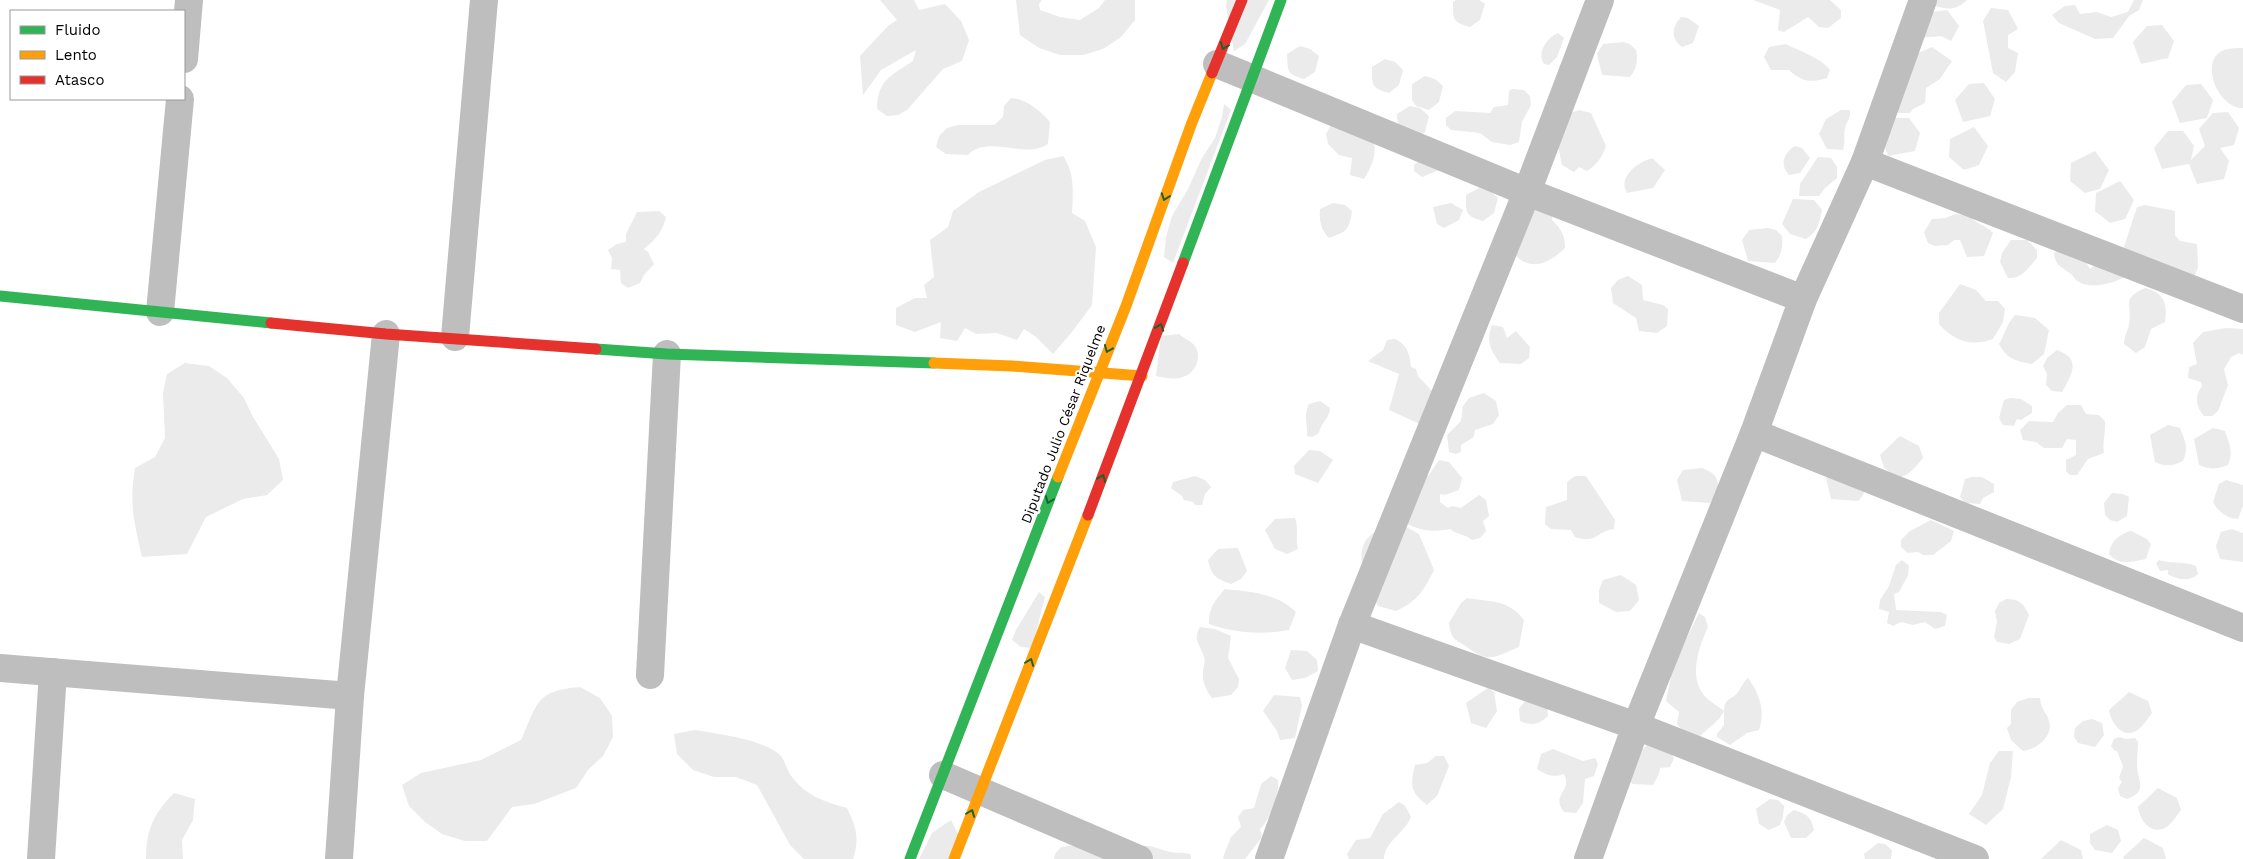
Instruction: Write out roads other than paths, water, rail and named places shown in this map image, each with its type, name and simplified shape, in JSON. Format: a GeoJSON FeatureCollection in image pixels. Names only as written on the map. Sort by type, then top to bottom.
{"type":"FeatureCollection","features":[{"type":"Feature","properties":{"kind":"street"},"geometry":{"type":"LineString","coordinates":[[185,47],[189,0]]}},
{"type":"Feature","properties":{"kind":"street"},"geometry":{"type":"LineString","coordinates":[[455,337],[484,0]]}},
{"type":"Feature","properties":{"kind":"street","name":"Diputado Julio César Riquelme"},"geometry":{"type":"LineString","coordinates":[[910,859],[1098,373],[1126,306],[1192,125],[1242,0]]}},
{"type":"Feature","properties":{"kind":"street"},"geometry":{"type":"LineString","coordinates":[[954,859],[1142,376],[1281,0]]}},
{"type":"Feature","properties":{"kind":"street"},"geometry":{"type":"LineString","coordinates":[[1269,859],[1352,625],[1527,192],[1600,0]]}},
{"type":"Feature","properties":{"kind":"street"},"geometry":{"type":"LineString","coordinates":[[1588,859],[1636,726],[1754,433],[1804,299],[1865,162],[1923,0]]}},
{"type":"Feature","properties":{"kind":"street"},"geometry":{"type":"LineString","coordinates":[[1217,64],[1527,192],[1804,299]]}},
{"type":"Feature","properties":{"kind":"street"},"geometry":{"type":"LineString","coordinates":[[160,312],[180,100]]}},
{"type":"Feature","properties":{"kind":"street"},"geometry":{"type":"LineString","coordinates":[[1865,162],[2243,309]]}},
{"type":"Feature","properties":{"kind":"street"},"geometry":{"type":"LineString","coordinates":[[0,296],[386,334],[455,337],[667,354],[1012,366],[1142,376]]}},
{"type":"Feature","properties":{"kind":"street"},"geometry":{"type":"LineString","coordinates":[[339,859],[350,696],[386,334]]}},
{"type":"Feature","properties":{"kind":"street"},"geometry":{"type":"LineString","coordinates":[[650,675],[667,354]]}},
{"type":"Feature","properties":{"kind":"street"},"geometry":{"type":"LineString","coordinates":[[1754,433],[2243,628]]}},
{"type":"Feature","properties":{"kind":"street"},"geometry":{"type":"LineString","coordinates":[[1352,625],[1636,726],[1975,859]]}},
{"type":"Feature","properties":{"kind":"street"},"geometry":{"type":"LineString","coordinates":[[0,668],[350,696]]}},
{"type":"Feature","properties":{"kind":"street"},"geometry":{"type":"LineString","coordinates":[[41,859],[53,672]]}},
{"type":"Feature","properties":{"kind":"street"},"geometry":{"type":"LineString","coordinates":[[943,775],[1139,859]]}}]}
